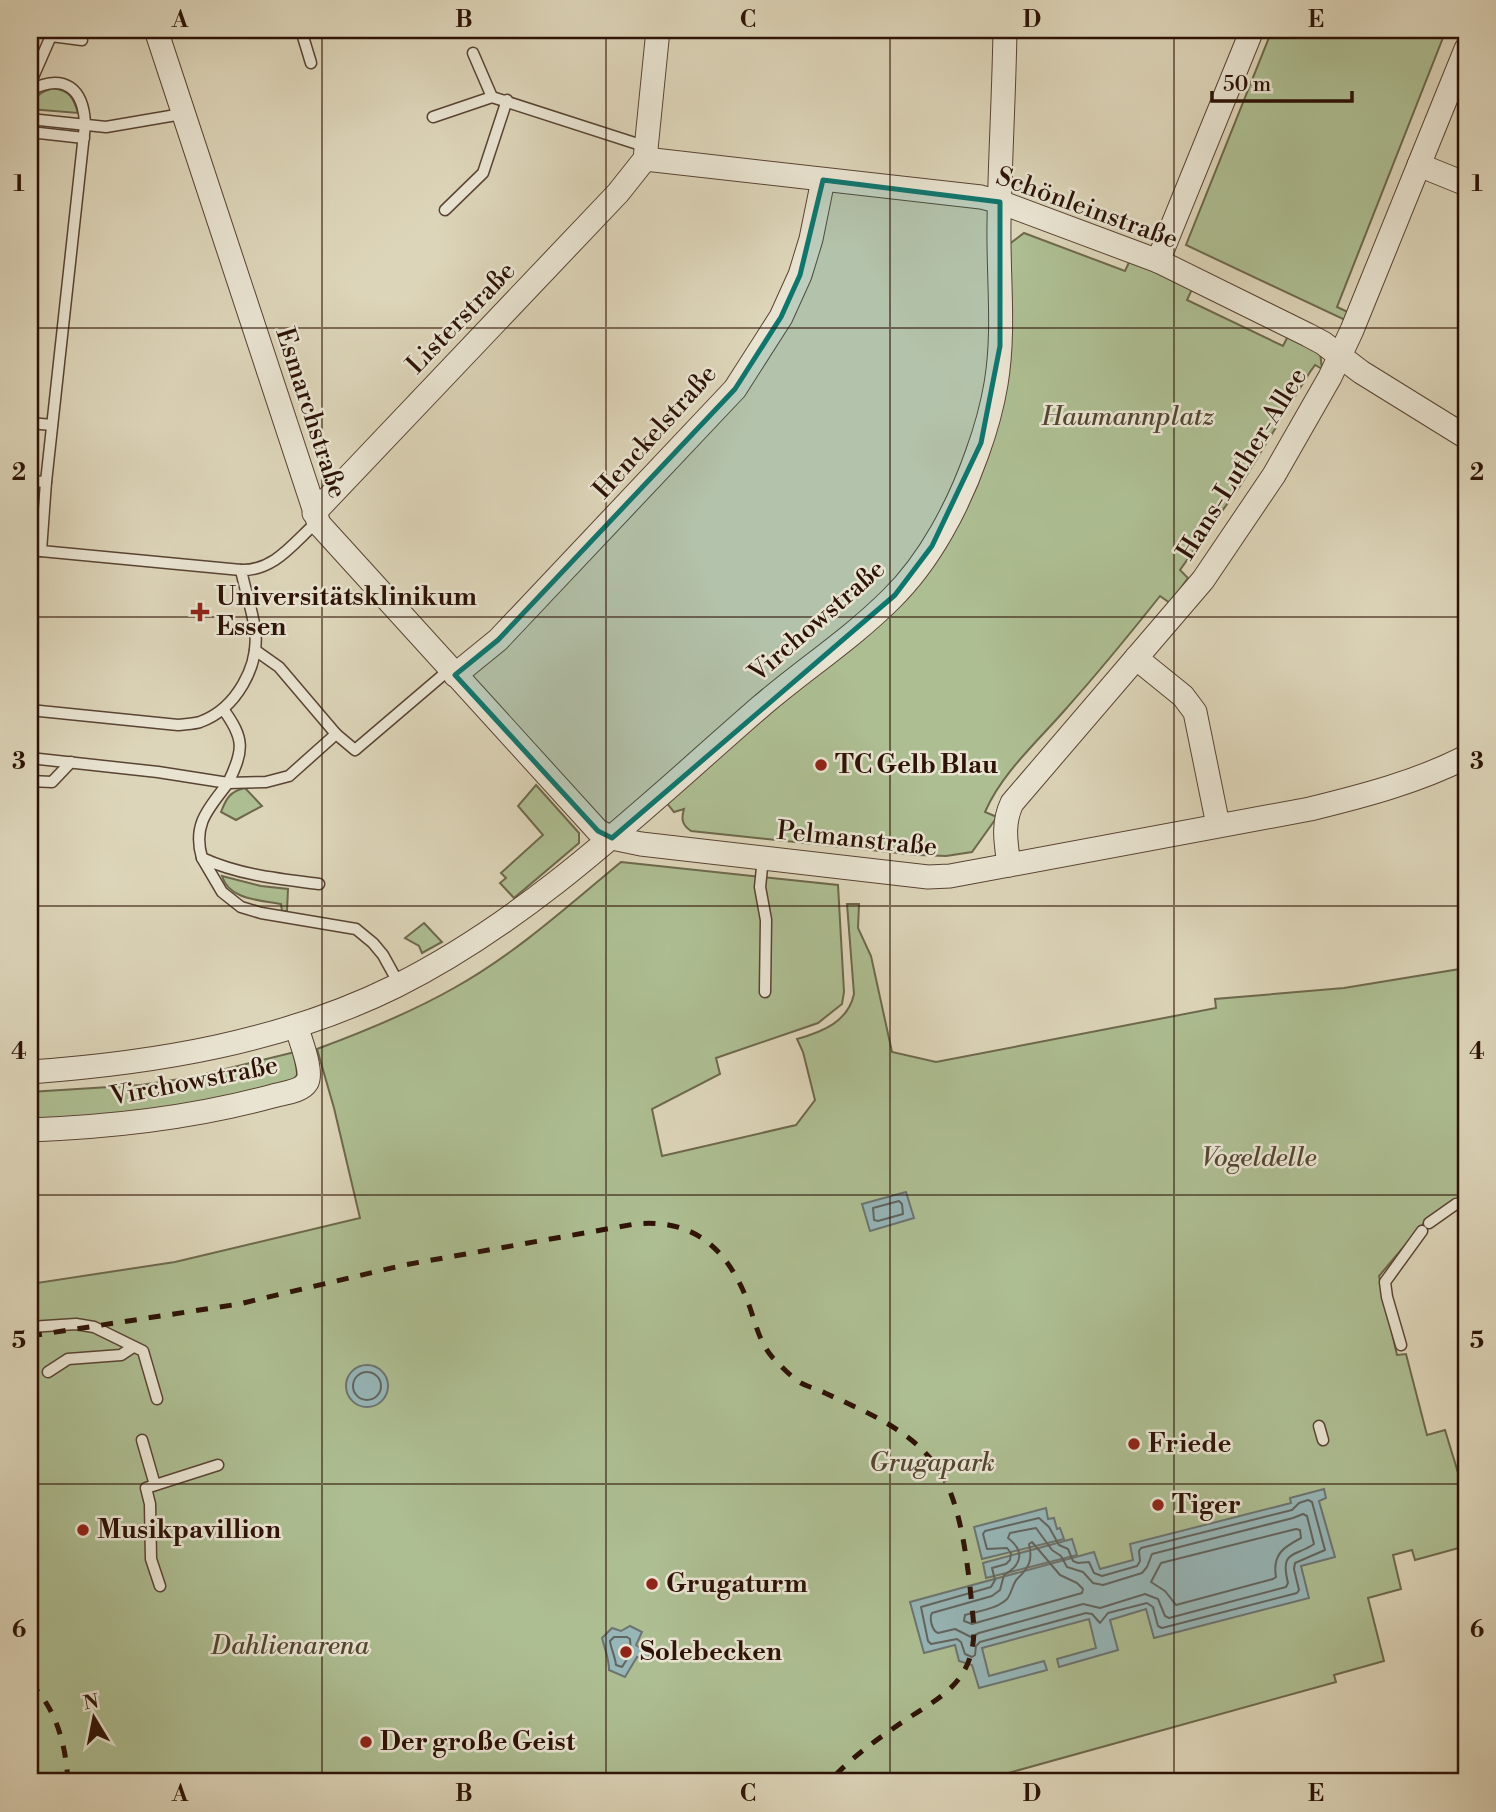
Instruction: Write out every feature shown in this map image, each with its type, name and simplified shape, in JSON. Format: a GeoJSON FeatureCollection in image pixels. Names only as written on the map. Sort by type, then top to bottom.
{"type":"FeatureCollection","features":[{"type":"Feature","properties":{"kind":"street"},"geometry":{"type":"LineString","coordinates":[[646,153],[658,30]]}},
{"type":"Feature","properties":{"kind":"street","name":"Virchowstraße"},"geometry":{"type":"LineString","coordinates":[[30,1072],[134,1061],[243,1042],[296,1026],[399,984],[490,930],[612,838],[765,703],[895,595],[932,546],[970,473],[981,443],[996,383],[1005,30]]}},
{"type":"Feature","properties":{"kind":"street"},"geometry":{"type":"LineString","coordinates":[[1158,261],[1252,30]]}},
{"type":"Feature","properties":{"kind":"street","name":"Esmarchstraße"},"geometry":{"type":"LineString","coordinates":[[164,32],[182,114],[316,517],[452,672],[598,831],[612,838]]}},
{"type":"Feature","properties":{"kind":"street","name":"Hans-Luther-Allee"},"geometry":{"type":"LineString","coordinates":[[1009,865],[1004,834],[1012,803],[1203,580],[1274,475],[1330,377],[1352,330],[1466,49]]}},
{"type":"Feature","properties":{"kind":"street","name":"Schönleinstraße"},"geometry":{"type":"LineString","coordinates":[[646,153],[823,180],[981,197],[1000,202],[1158,261],[1308,335],[1361,372],[1466,437]]}},
{"type":"Feature","properties":{"kind":"street","name":"Listerstraße"},"geometry":{"type":"LineString","coordinates":[[316,517],[618,193],[646,153]]}},
{"type":"Feature","properties":{"kind":"street"},"geometry":{"type":"LineString","coordinates":[[1419,165],[1466,184]]}},
{"type":"Feature","properties":{"kind":"street","name":"Henckelstraße"},"geometry":{"type":"LineString","coordinates":[[452,672],[498,640],[734,389],[781,317],[800,275],[811,239],[823,180]]}},
{"type":"Feature","properties":{"kind":"street"},"geometry":{"type":"LineString","coordinates":[[1136,658],[1183,696],[1195,712],[1218,825]]}},
{"type":"Feature","properties":{"kind":"street","name":"Pelmanstraße"},"geometry":{"type":"LineString","coordinates":[[612,838],[641,844],[928,877],[950,876],[1310,809],[1365,796],[1466,757]]}},
{"type":"Feature","properties":{"kind":"street","name":"Virchowstraße"},"geometry":{"type":"LineString","coordinates":[[30,1130],[160,1121],[302,1088],[309,1080],[309,1071],[296,1026]]}},
{"type":"Feature","properties":{"kind":"lane"},"geometry":{"type":"LineString","coordinates":[[301,30],[311,63]]}},
{"type":"Feature","properties":{"kind":"lane"},"geometry":{"type":"LineString","coordinates":[[30,85],[51,36],[82,40]]}},
{"type":"Feature","properties":{"kind":"lane"},"geometry":{"type":"LineString","coordinates":[[473,53],[492,97]]}},
{"type":"Feature","properties":{"kind":"lane"},"geometry":{"type":"LineString","coordinates":[[30,90],[42,84],[61,82],[75,89],[85,125],[36,551],[253,571],[270,565],[316,517]]}},
{"type":"Feature","properties":{"kind":"lane"},"geometry":{"type":"LineString","coordinates":[[433,117],[492,97],[507,100],[646,153]]}},
{"type":"Feature","properties":{"kind":"lane"},"geometry":{"type":"LineString","coordinates":[[445,210],[483,173],[507,100]]}},
{"type":"Feature","properties":{"kind":"lane"},"geometry":{"type":"LineString","coordinates":[[30,119],[106,127],[182,114]]}},
{"type":"Feature","properties":{"kind":"lane"},"geometry":{"type":"LineString","coordinates":[[30,132],[84,138]]}},
{"type":"Feature","properties":{"kind":"lane"},"geometry":{"type":"LineString","coordinates":[[30,423],[52,425]]}},
{"type":"Feature","properties":{"kind":"lane"},"geometry":{"type":"LineString","coordinates":[[30,481],[46,482]]}},
{"type":"Feature","properties":{"kind":"lane"},"geometry":{"type":"LineString","coordinates":[[30,710],[178,724],[199,723],[223,709],[244,681],[255,650],[255,630],[241,570]]}},
{"type":"Feature","properties":{"kind":"lane"},"geometry":{"type":"LineString","coordinates":[[255,650],[279,667],[335,734],[355,750],[452,672]]}},
{"type":"Feature","properties":{"kind":"lane"},"geometry":{"type":"LineString","coordinates":[[223,709],[241,744],[239,760],[228,783],[205,813],[199,827],[198,844],[202,858],[222,892],[241,907],[261,913],[356,929],[383,955],[399,984]]}},
{"type":"Feature","properties":{"kind":"lane"},"geometry":{"type":"LineString","coordinates":[[30,758],[228,783],[266,782],[289,776],[335,734]]}},
{"type":"Feature","properties":{"kind":"lane"},"geometry":{"type":"LineString","coordinates":[[30,781],[52,782],[71,762]]}},
{"type":"Feature","properties":{"kind":"lane"},"geometry":{"type":"LineString","coordinates":[[202,858],[220,866],[259,876],[319,884]]}},
{"type":"Feature","properties":{"kind":"lane"},"geometry":{"type":"LineString","coordinates":[[763,858],[760,887],[766,920],[765,992]]}},
{"type":"Feature","properties":{"kind":"lane"},"geometry":{"type":"LineString","coordinates":[[1401,1345],[1385,1282],[1426,1227],[1456,1205],[1466,1202]]}},
{"type":"Feature","properties":{"kind":"lane"},"geometry":{"type":"LineString","coordinates":[[30,1327],[76,1324],[94,1328],[143,1351],[157,1399]]}},
{"type":"Feature","properties":{"kind":"lane"},"geometry":{"type":"LineString","coordinates":[[48,1372],[68,1359],[121,1355],[134,1347]]}},
{"type":"Feature","properties":{"kind":"lane"},"geometry":{"type":"LineString","coordinates":[[1319,1426],[1323,1440]]}},
{"type":"Feature","properties":{"kind":"lane"},"geometry":{"type":"LineString","coordinates":[[142,1440],[155,1485]]}},
{"type":"Feature","properties":{"kind":"lane"},"geometry":{"type":"LineString","coordinates":[[160,1586],[151,1559],[146,1488],[218,1465]]}},
{"type":"Feature","properties":{"kind":"highlighted area"},"geometry":{"type":"Polygon","coordinates":[[[823,180],[1000,202],[1000,346],[981,443],[932,546],[895,595],[612,838],[598,831],[455,675],[498,640],[735,389],[781,317],[800,275],[823,180]]]}},
{"type":"Feature","properties":{"kind":"green space"},"geometry":{"type":"Polygon","coordinates":[[[1272,30],[1446,30],[1337,307],[1348,312],[1345,320],[1186,245],[1272,30]]]}},
{"type":"Feature","properties":{"kind":"green space"},"geometry":{"type":"Polygon","coordinates":[[[53,88],[70,96],[78,113],[30,109],[38,95],[53,88]]]}},
{"type":"Feature","properties":{"kind":"green space","name":"Haumannplatz"},"geometry":{"type":"Polygon","coordinates":[[[1024,233],[1125,271],[1131,258],[1194,285],[1187,300],[1283,346],[1290,332],[1320,352],[1322,369],[1315,365],[1310,372],[1240,486],[1180,570],[1188,578],[1170,603],[1160,596],[1001,784],[985,812],[997,817],[972,852],[946,856],[918,855],[691,831],[683,821],[684,809],[674,812],[666,802],[863,634],[977,472],[1008,245],[1024,233]]]}},
{"type":"Feature","properties":{"kind":"green space"},"geometry":{"type":"Polygon","coordinates":[[[536,785],[579,833],[579,843],[514,898],[500,883],[506,878],[501,873],[543,835],[518,806],[536,785]]]}},
{"type":"Feature","properties":{"kind":"green space"},"geometry":{"type":"Polygon","coordinates":[[[245,788],[262,806],[236,820],[221,812],[229,796],[245,788]]]}},
{"type":"Feature","properties":{"kind":"green space","name":"Grugapark"},"geometry":{"type":"Polygon","coordinates":[[[621,862],[838,885],[844,992],[842,1004],[818,1023],[716,1058],[720,1074],[652,1109],[662,1156],[796,1125],[815,1100],[797,1039],[833,1024],[851,1004],[854,994],[847,904],[859,904],[858,928],[871,956],[892,1052],[936,1062],[1216,1008],[1215,999],[1344,988],[1466,968],[1466,1193],[1423,1224],[1379,1276],[1397,1355],[1406,1354],[1427,1435],[1445,1430],[1466,1499],[1466,1546],[1415,1560],[1412,1550],[1393,1555],[1401,1589],[1368,1598],[1384,1661],[1334,1675],[1336,1682],[976,1782],[30,1782],[30,1284],[175,1262],[360,1218],[317,1049],[403,1014],[476,975],[540,929],[621,862]]]}},
{"type":"Feature","properties":{"kind":"green space"},"geometry":{"type":"Polygon","coordinates":[[[222,876],[261,886],[288,889],[287,911],[282,911],[281,904],[238,894],[231,890],[222,876]]]}},
{"type":"Feature","properties":{"kind":"green space"},"geometry":{"type":"Polygon","coordinates":[[[424,923],[442,942],[422,953],[419,946],[405,938],[424,923]]]}},
{"type":"Feature","properties":{"kind":"green space"},"geometry":{"type":"Polygon","coordinates":[[[295,1052],[300,1071],[290,1084],[169,1111],[30,1124],[30,1092],[141,1085],[193,1077],[295,1052]]]}},
{"type":"Feature","properties":{"kind":"water"},"geometry":{"type":"Polygon","coordinates":[[[906,1192],[914,1218],[870,1231],[862,1204],[906,1192]]]}},
{"type":"Feature","properties":{"kind":"water"},"geometry":{"type":"Polygon","coordinates":[[[367,1365],[382,1371],[388,1386],[382,1401],[367,1407],[352,1401],[346,1386],[352,1371],[367,1365]]]}},
{"type":"Feature","properties":{"kind":"water"},"geometry":{"type":"Polygon","coordinates":[[[1324,1489],[1326,1498],[1319,1501],[1335,1557],[1301,1566],[1309,1598],[1154,1638],[1146,1609],[1110,1620],[1118,1650],[1059,1667],[1057,1659],[1096,1648],[1089,1619],[982,1648],[989,1676],[1044,1661],[1047,1670],[979,1688],[972,1665],[959,1661],[955,1645],[924,1653],[910,1602],[1094,1552],[1100,1569],[1133,1560],[1130,1544],[1291,1503],[1290,1498],[1324,1489]]]}},
{"type":"Feature","properties":{"kind":"water"},"geometry":{"type":"Polygon","coordinates":[[[1046,1508],[1048,1519],[1054,1518],[1064,1539],[982,1559],[974,1527],[1046,1508]]]}},
{"type":"Feature","properties":{"kind":"water"},"geometry":{"type":"Polygon","coordinates":[[[1072,1539],[1077,1555],[986,1578],[983,1563],[1072,1539]]]}},
{"type":"Feature","properties":{"kind":"water","name":"Solebecken"},"geometry":{"type":"Polygon","coordinates":[[[630,1626],[642,1632],[636,1645],[650,1655],[646,1660],[637,1657],[625,1677],[609,1670],[602,1638],[612,1628],[621,1631],[630,1626]]]}},
{"type":"Feature","properties":{"kind":"railway"},"geometry":{"type":"LineString","coordinates":[[30,1336],[239,1304],[404,1265],[635,1224],[657,1224],[693,1233],[720,1254],[731,1269],[741,1286],[761,1339],[773,1358],[801,1383],[874,1416],[918,1446],[930,1458],[949,1488],[960,1527],[968,1569],[974,1628],[967,1665],[959,1679],[948,1690],[866,1748],[829,1782]]}},
{"type":"Feature","properties":{"kind":"railway"},"geometry":{"type":"LineString","coordinates":[[30,1683],[47,1704],[58,1729],[68,1782]]}},
{"type":"Feature","properties":{"kind":"place","name":"Universitätsklinikum Essen"},"geometry":{"type":"Point","coordinates":[200,612]}},
{"type":"Feature","properties":{"kind":"place","name":"TC Gelb Blau"},"geometry":{"type":"Point","coordinates":[821,765]}},
{"type":"Feature","properties":{"kind":"place","name":"Friede"},"geometry":{"type":"Point","coordinates":[1134,1444]}},
{"type":"Feature","properties":{"kind":"place","name":"Tiger"},"geometry":{"type":"Point","coordinates":[1158,1505]}},
{"type":"Feature","properties":{"kind":"place","name":"Musikpavillion"},"geometry":{"type":"Point","coordinates":[83,1530]}},
{"type":"Feature","properties":{"kind":"place","name":"Grugaturm"},"geometry":{"type":"Point","coordinates":[652,1584]}},
{"type":"Feature","properties":{"kind":"place","name":"Solebecken"},"geometry":{"type":"Point","coordinates":[626,1652]}},
{"type":"Feature","properties":{"kind":"place","name":"Der große Geist"},"geometry":{"type":"Point","coordinates":[366,1742]}},
{"type":"Feature","properties":{"kind":"park label","name":"Vogeldelle"},"geometry":{"type":"Point","coordinates":[1259,1158]}},
{"type":"Feature","properties":{"kind":"park label","name":"Dahlienarena"},"geometry":{"type":"Point","coordinates":[290,1646]}}]}
